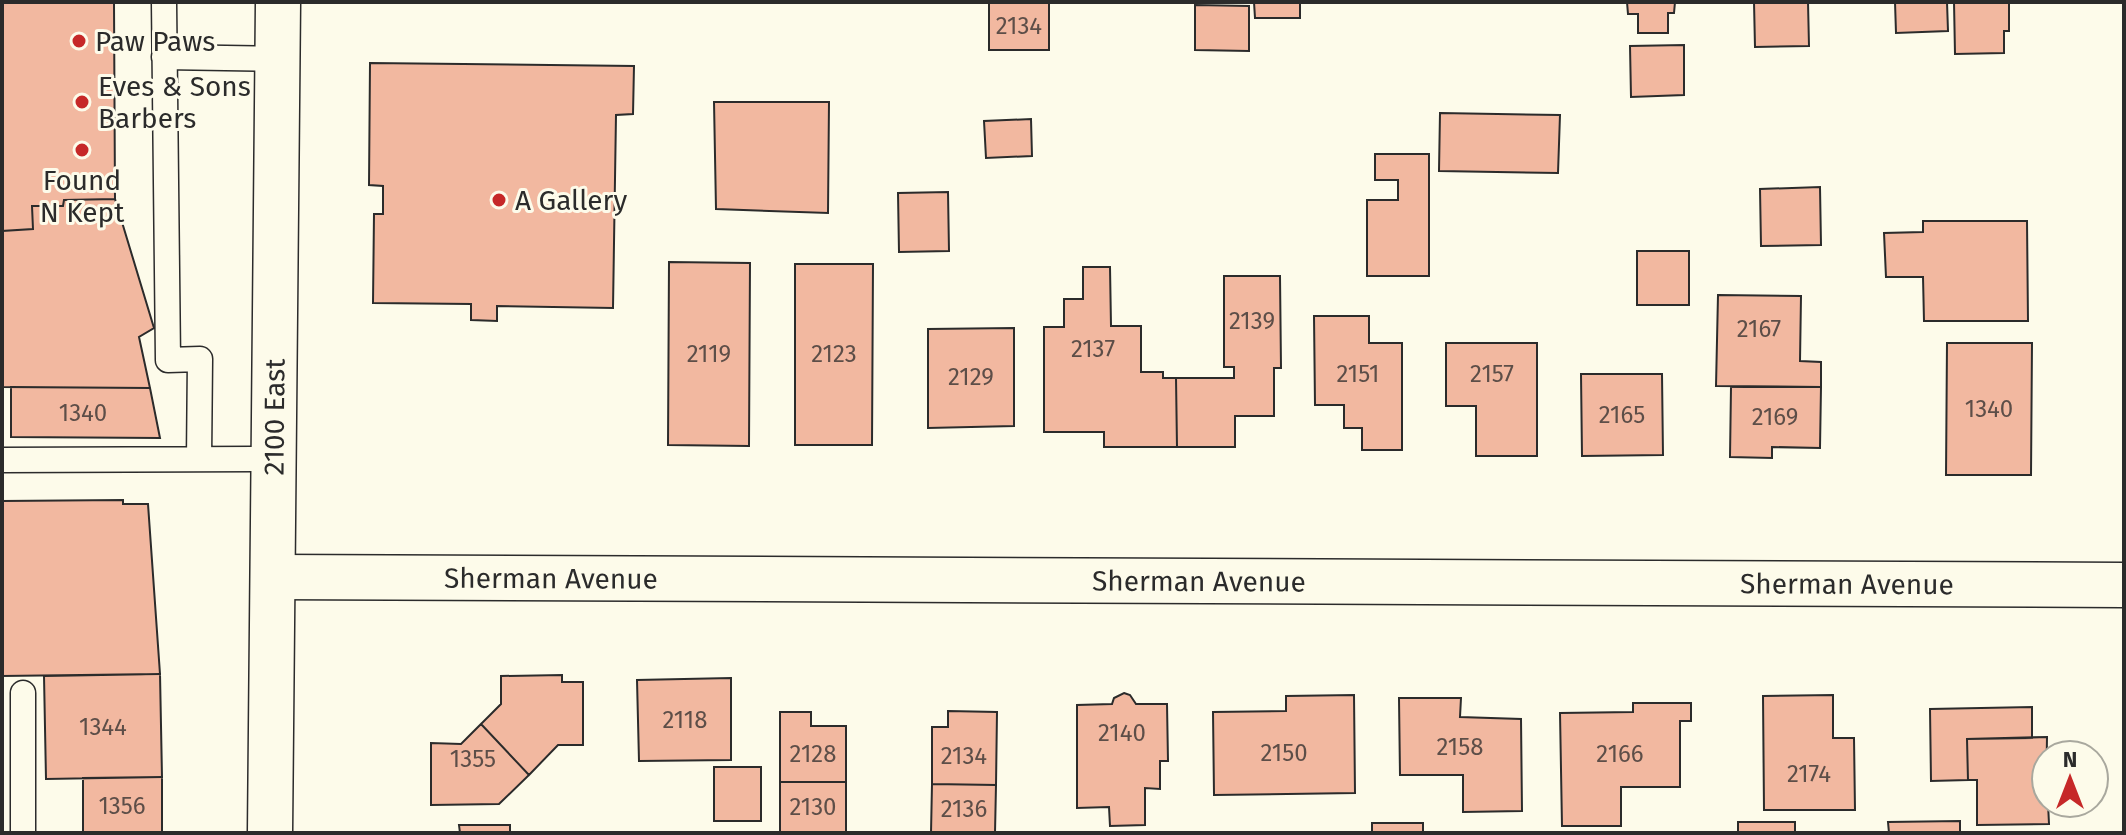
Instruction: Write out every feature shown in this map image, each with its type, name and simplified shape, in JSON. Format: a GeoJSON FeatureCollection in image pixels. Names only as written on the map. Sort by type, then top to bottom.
{"type":"FeatureCollection","features":[{"type":"Feature","properties":{"kind":"street","name":"2100 East"},"geometry":{"type":"LineString","coordinates":[[270,833],[278,2]]}},
{"type":"Feature","properties":{"kind":"street","name":"Sherman Avenue"},"geometry":{"type":"LineString","coordinates":[[273,577],[2124,585]]}},
{"type":"Feature","properties":{"kind":"lane"},"geometry":{"type":"LineString","coordinates":[[164,2],[168,360],[200,359],[199,459]]}},
{"type":"Feature","properties":{"kind":"lane"},"geometry":{"type":"LineString","coordinates":[[164,57],[278,59]]}},
{"type":"Feature","properties":{"kind":"lane"},"geometry":{"type":"LineString","coordinates":[[2,460],[274,459]]}},
{"type":"Feature","properties":{"kind":"lane"},"geometry":{"type":"LineString","coordinates":[[23,693],[23,833]]}},
{"type":"Feature","properties":{"kind":"building"},"geometry":{"type":"Polygon","coordinates":[[[2,2],[114,2],[115,199],[64,200],[63,206],[32,206],[33,229],[2,231],[2,2]]]}},
{"type":"Feature","properties":{"kind":"building"},"geometry":{"type":"Polygon","coordinates":[[[989,2],[1049,2],[1049,50],[989,50],[989,2]]]}},
{"type":"Feature","properties":{"kind":"building"},"geometry":{"type":"Polygon","coordinates":[[[1254,2],[1300,2],[1300,18],[1255,18],[1254,2]]]}},
{"type":"Feature","properties":{"kind":"building"},"geometry":{"type":"Polygon","coordinates":[[[1627,2],[1675,2],[1674,13],[1668,13],[1668,33],[1638,33],[1638,14],[1628,14],[1627,2]]]}},
{"type":"Feature","properties":{"kind":"building"},"geometry":{"type":"Polygon","coordinates":[[[1754,2],[1808,2],[1809,46],[1755,47],[1754,2]]]}},
{"type":"Feature","properties":{"kind":"building"},"geometry":{"type":"Polygon","coordinates":[[[1895,2],[1947,2],[1948,31],[1896,33],[1895,2]]]}},
{"type":"Feature","properties":{"kind":"building"},"geometry":{"type":"Polygon","coordinates":[[[1954,2],[2009,2],[2009,31],[2004,31],[2004,53],[1955,54],[1954,2]]]}},
{"type":"Feature","properties":{"kind":"building"},"geometry":{"type":"Polygon","coordinates":[[[1195,5],[1249,6],[1249,51],[1195,50],[1195,5]]]}},
{"type":"Feature","properties":{"kind":"building"},"geometry":{"type":"Polygon","coordinates":[[[1684,45],[1684,95],[1631,97],[1630,46],[1684,45]]]}},
{"type":"Feature","properties":{"kind":"building","name":"A Gallery"},"geometry":{"type":"Polygon","coordinates":[[[370,63],[634,66],[633,114],[616,115],[613,308],[497,306],[497,321],[471,320],[471,304],[373,303],[374,214],[383,214],[383,186],[369,185],[370,63]]]}},
{"type":"Feature","properties":{"kind":"building"},"geometry":{"type":"Polygon","coordinates":[[[714,102],[829,102],[828,213],[716,209],[714,102]]]}},
{"type":"Feature","properties":{"kind":"building"},"geometry":{"type":"Polygon","coordinates":[[[1440,113],[1560,115],[1558,173],[1439,171],[1440,113]]]}},
{"type":"Feature","properties":{"kind":"building"},"geometry":{"type":"Polygon","coordinates":[[[1031,119],[1032,156],[986,158],[984,121],[1031,119]]]}},
{"type":"Feature","properties":{"kind":"building"},"geometry":{"type":"Polygon","coordinates":[[[1375,154],[1429,154],[1429,276],[1367,276],[1367,200],[1398,200],[1398,180],[1375,180],[1375,154]]]}},
{"type":"Feature","properties":{"kind":"building"},"geometry":{"type":"Polygon","coordinates":[[[1820,187],[1821,245],[1761,246],[1760,189],[1820,187]]]}},
{"type":"Feature","properties":{"kind":"building"},"geometry":{"type":"Polygon","coordinates":[[[948,192],[949,251],[899,252],[898,193],[948,192]]]}},
{"type":"Feature","properties":{"kind":"building"},"geometry":{"type":"Polygon","coordinates":[[[115,199],[154,328],[139,337],[150,388],[2,387],[2,231],[33,229],[32,206],[63,206],[64,200],[115,199]]]}},
{"type":"Feature","properties":{"kind":"building"},"geometry":{"type":"Polygon","coordinates":[[[1923,221],[2027,221],[2028,321],[1924,321],[1923,277],[1886,277],[1884,233],[1923,232],[1923,221]]]}},
{"type":"Feature","properties":{"kind":"building"},"geometry":{"type":"Polygon","coordinates":[[[1637,251],[1689,251],[1689,305],[1637,305],[1637,251]]]}},
{"type":"Feature","properties":{"kind":"building"},"geometry":{"type":"Polygon","coordinates":[[[669,262],[750,263],[749,446],[668,445],[669,262]]]}},
{"type":"Feature","properties":{"kind":"building"},"geometry":{"type":"Polygon","coordinates":[[[795,264],[873,264],[872,445],[795,445],[795,264]]]}},
{"type":"Feature","properties":{"kind":"building"},"geometry":{"type":"Polygon","coordinates":[[[1083,267],[1110,267],[1111,326],[1141,326],[1141,372],[1163,372],[1163,378],[1176,378],[1177,447],[1104,447],[1104,432],[1044,432],[1044,327],[1064,327],[1064,299],[1083,299],[1083,267]]]}},
{"type":"Feature","properties":{"kind":"building"},"geometry":{"type":"Polygon","coordinates":[[[1224,276],[1280,276],[1281,368],[1274,368],[1274,416],[1235,416],[1235,447],[1177,447],[1176,378],[1234,378],[1234,367],[1224,367],[1224,276]]]}},
{"type":"Feature","properties":{"kind":"building"},"geometry":{"type":"Polygon","coordinates":[[[1718,295],[1801,296],[1800,361],[1821,362],[1821,387],[1716,386],[1718,295]]]}},
{"type":"Feature","properties":{"kind":"building"},"geometry":{"type":"Polygon","coordinates":[[[1314,316],[1369,316],[1369,343],[1402,343],[1402,450],[1362,450],[1362,428],[1344,428],[1344,405],[1315,405],[1314,316]]]}},
{"type":"Feature","properties":{"kind":"building"},"geometry":{"type":"Polygon","coordinates":[[[1014,328],[1014,426],[928,428],[928,329],[1014,328]]]}},
{"type":"Feature","properties":{"kind":"building"},"geometry":{"type":"Polygon","coordinates":[[[1446,343],[1537,343],[1537,456],[1476,456],[1476,406],[1446,406],[1446,343]]]}},
{"type":"Feature","properties":{"kind":"building"},"geometry":{"type":"Polygon","coordinates":[[[1947,343],[2032,343],[2031,475],[1946,475],[1947,343]]]}},
{"type":"Feature","properties":{"kind":"building"},"geometry":{"type":"Polygon","coordinates":[[[1581,374],[1662,374],[1663,455],[1582,456],[1581,374]]]}},
{"type":"Feature","properties":{"kind":"building"},"geometry":{"type":"Polygon","coordinates":[[[11,387],[150,388],[160,438],[11,437],[11,387]]]}},
{"type":"Feature","properties":{"kind":"building"},"geometry":{"type":"Polygon","coordinates":[[[1731,387],[1821,387],[1820,448],[1772,447],[1772,458],[1730,457],[1731,387]]]}},
{"type":"Feature","properties":{"kind":"building"},"geometry":{"type":"Polygon","coordinates":[[[123,500],[123,504],[148,504],[160,674],[2,676],[2,501],[123,500]]]}},
{"type":"Feature","properties":{"kind":"building"},"geometry":{"type":"Polygon","coordinates":[[[160,674],[162,777],[46,779],[44,676],[160,674]]]}},
{"type":"Feature","properties":{"kind":"building"},"geometry":{"type":"Polygon","coordinates":[[[562,675],[562,682],[583,682],[583,745],[558,745],[529,775],[481,724],[501,704],[501,676],[562,675]]]}},
{"type":"Feature","properties":{"kind":"building"},"geometry":{"type":"Polygon","coordinates":[[[731,678],[731,760],[639,761],[637,680],[731,678]]]}},
{"type":"Feature","properties":{"kind":"building"},"geometry":{"type":"Polygon","coordinates":[[[1124,693],[1130,695],[1136,704],[1167,704],[1168,761],[1160,761],[1160,789],[1145,788],[1145,825],[1110,826],[1109,807],[1077,808],[1077,705],[1112,704],[1114,698],[1124,693]]]}},
{"type":"Feature","properties":{"kind":"building"},"geometry":{"type":"Polygon","coordinates":[[[1354,695],[1355,793],[1214,795],[1213,712],[1286,711],[1286,696],[1354,695]]]}},
{"type":"Feature","properties":{"kind":"building"},"geometry":{"type":"Polygon","coordinates":[[[1833,695],[1833,738],[1854,738],[1855,810],[1764,810],[1763,696],[1833,695]]]}},
{"type":"Feature","properties":{"kind":"building"},"geometry":{"type":"Polygon","coordinates":[[[1399,698],[1461,698],[1460,717],[1521,719],[1522,811],[1463,812],[1463,775],[1400,775],[1399,698]]]}},
{"type":"Feature","properties":{"kind":"building"},"geometry":{"type":"Polygon","coordinates":[[[1633,703],[1691,703],[1691,721],[1680,721],[1680,787],[1621,787],[1621,826],[1562,826],[1560,713],[1633,712],[1633,703]]]}},
{"type":"Feature","properties":{"kind":"building"},"geometry":{"type":"Polygon","coordinates":[[[2032,707],[2032,738],[1967,739],[1968,780],[1931,781],[1930,709],[2032,707]]]}},
{"type":"Feature","properties":{"kind":"building"},"geometry":{"type":"Polygon","coordinates":[[[948,711],[997,712],[996,785],[932,784],[932,727],[948,727],[948,711]]]}},
{"type":"Feature","properties":{"kind":"building"},"geometry":{"type":"Polygon","coordinates":[[[780,712],[811,712],[811,726],[846,726],[846,782],[780,782],[780,712]]]}},
{"type":"Feature","properties":{"kind":"building"},"geometry":{"type":"Polygon","coordinates":[[[481,724],[529,775],[499,804],[431,805],[431,743],[461,744],[481,724]]]}},
{"type":"Feature","properties":{"kind":"building"},"geometry":{"type":"Polygon","coordinates":[[[2047,737],[2030,739],[2030,819],[2049,819],[2049,824],[1977,825],[1977,780],[1968,780],[1967,739],[2047,737]]]}},
{"type":"Feature","properties":{"kind":"building"},"geometry":{"type":"Polygon","coordinates":[[[714,767],[761,767],[761,821],[714,821],[714,767]]]}},
{"type":"Feature","properties":{"kind":"building"},"geometry":{"type":"Polygon","coordinates":[[[162,777],[162,833],[83,833],[83,778],[162,777]]]}},
{"type":"Feature","properties":{"kind":"building"},"geometry":{"type":"Polygon","coordinates":[[[780,782],[846,782],[846,833],[780,833],[780,782]]]}},
{"type":"Feature","properties":{"kind":"building"},"geometry":{"type":"Polygon","coordinates":[[[932,784],[996,785],[995,833],[931,833],[932,784]]]}},
{"type":"Feature","properties":{"kind":"building"},"geometry":{"type":"Polygon","coordinates":[[[1960,821],[1960,833],[1889,833],[1888,822],[1960,821]]]}},
{"type":"Feature","properties":{"kind":"building"},"geometry":{"type":"Polygon","coordinates":[[[1738,822],[1795,822],[1795,833],[1738,833],[1738,822]]]}},
{"type":"Feature","properties":{"kind":"building"},"geometry":{"type":"Polygon","coordinates":[[[1372,823],[1423,823],[1423,833],[1372,833],[1372,823]]]}},
{"type":"Feature","properties":{"kind":"building"},"geometry":{"type":"Polygon","coordinates":[[[459,825],[510,825],[510,833],[460,833],[459,825]]]}},
{"type":"Feature","properties":{"kind":"place","name":"Paw Paws"},"geometry":{"type":"Point","coordinates":[79,41]}},
{"type":"Feature","properties":{"kind":"place","name":"Eves & Sons Barbers"},"geometry":{"type":"Point","coordinates":[82,102]}},
{"type":"Feature","properties":{"kind":"place","name":"Found N Kept"},"geometry":{"type":"Point","coordinates":[82,150]}},
{"type":"Feature","properties":{"kind":"place","name":"A Gallery"},"geometry":{"type":"Point","coordinates":[499,200]}}]}
